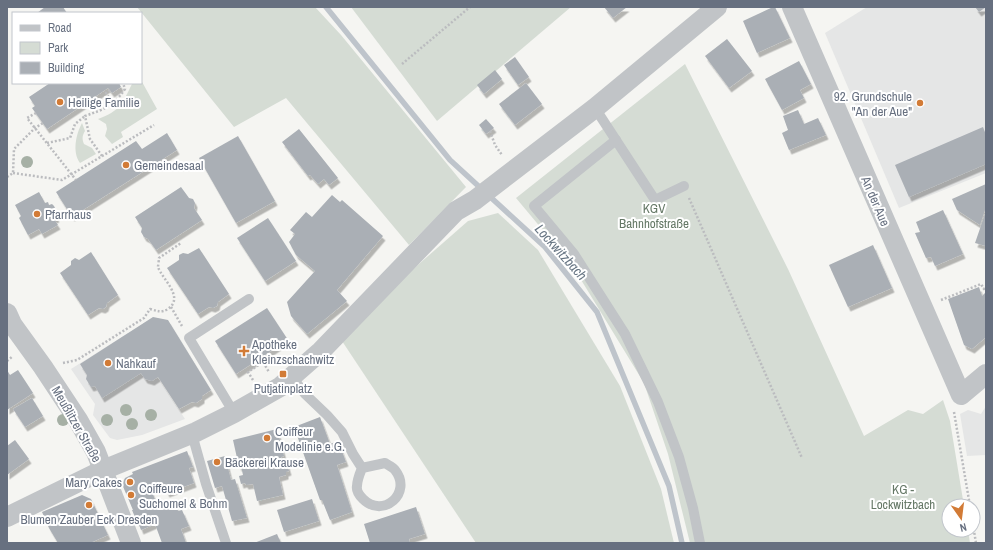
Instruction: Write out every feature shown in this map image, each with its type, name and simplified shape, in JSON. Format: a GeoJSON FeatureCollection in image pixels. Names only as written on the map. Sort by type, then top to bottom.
{"type":"FeatureCollection","features":[{"type":"Feature","properties":{"kind":"street"},"geometry":{"type":"LineString","coordinates":[[7,517],[103,470],[192,434],[275,390],[321,351],[456,211],[476,200],[595,108],[717,7]]}},
{"type":"Feature","properties":{"kind":"street","name":"An der Aue"},"geometry":{"type":"LineString","coordinates":[[792,7],[922,307],[962,395]]}},
{"type":"Feature","properties":{"kind":"street","name":"Meußlitzer Straße"},"geometry":{"type":"LineString","coordinates":[[7,313],[12,324],[78,420],[96,452],[131,543]]}},
{"type":"Feature","properties":{"kind":"street"},"geometry":{"type":"LineString","coordinates":[[962,395],[986,374]]}},
{"type":"Feature","properties":{"kind":"lane"},"geometry":{"type":"LineString","coordinates":[[595,108],[655,200],[684,186]]}},
{"type":"Feature","properties":{"kind":"lane"},"geometry":{"type":"LineString","coordinates":[[616,140],[534,206],[574,254],[625,334],[658,402],[679,457],[693,508],[700,543]]}},
{"type":"Feature","properties":{"kind":"lane"},"geometry":{"type":"LineString","coordinates":[[234,413],[189,338],[249,299]]}},
{"type":"Feature","properties":{"kind":"lane"},"geometry":{"type":"LineString","coordinates":[[292,377],[305,394],[342,432],[362,468]]}},
{"type":"Feature","properties":{"kind":"lane"},"geometry":{"type":"LineString","coordinates":[[192,434],[206,484],[226,543]]}},
{"type":"Feature","properties":{"kind":"lane"},"geometry":{"type":"LineString","coordinates":[[385,463],[395,469],[401,482],[400,492],[396,500],[387,505],[376,506],[367,503],[359,496],[356,487],[362,468],[385,463]]}},
{"type":"Feature","properties":{"kind":"path"},"geometry":{"type":"LineString","coordinates":[[402,64],[470,7]]}},
{"type":"Feature","properties":{"kind":"path"},"geometry":{"type":"LineString","coordinates":[[47,143],[70,138],[75,124],[85,116],[108,108],[119,98],[125,89],[123,84]]}},
{"type":"Feature","properties":{"kind":"path"},"geometry":{"type":"LineString","coordinates":[[110,90],[106,93],[112,104]]}},
{"type":"Feature","properties":{"kind":"path"},"geometry":{"type":"LineString","coordinates":[[36,113],[27,118],[76,180]]}},
{"type":"Feature","properties":{"kind":"path"},"geometry":{"type":"LineString","coordinates":[[85,116],[90,139],[102,156]]}},
{"type":"Feature","properties":{"kind":"path"},"geometry":{"type":"LineString","coordinates":[[13,173],[14,149],[43,122]]}},
{"type":"Feature","properties":{"kind":"path"},"geometry":{"type":"LineString","coordinates":[[7,177],[13,173],[62,180],[154,125]]}},
{"type":"Feature","properties":{"kind":"path"},"geometry":{"type":"LineString","coordinates":[[490,131],[495,145]]}},
{"type":"Feature","properties":{"kind":"path"},"geometry":{"type":"LineString","coordinates":[[684,186],[802,458]]}},
{"type":"Feature","properties":{"kind":"path"},"geometry":{"type":"LineString","coordinates":[[43,367],[77,360],[144,318],[150,309],[158,312],[165,311],[171,307],[174,300],[173,294],[158,267],[159,258],[181,242]]}},
{"type":"Feature","properties":{"kind":"path"},"geometry":{"type":"LineString","coordinates":[[922,307],[981,284],[984,289],[986,287]]}},
{"type":"Feature","properties":{"kind":"path"},"geometry":{"type":"LineString","coordinates":[[171,307],[189,338]]}},
{"type":"Feature","properties":{"kind":"path"},"geometry":{"type":"LineString","coordinates":[[962,395],[954,413],[969,498]]}},
{"type":"Feature","properties":{"kind":"shaded area","name":"92. Grundschule \"An der Aue\""},"geometry":{"type":"Polygon","coordinates":[[[867,7],[986,7],[986,173],[899,208],[825,33],[867,7]]]}},
{"type":"Feature","properties":{"kind":"shaded area"},"geometry":{"type":"Polygon","coordinates":[[[128,333],[185,419],[142,435],[117,440],[110,438],[93,415],[95,404],[71,369],[128,333]]]}},
{"type":"Feature","properties":{"kind":"shaded area"},"geometry":{"type":"Polygon","coordinates":[[[986,406],[986,455],[967,456],[960,414],[968,410],[981,414],[986,406]]]}},
{"type":"Feature","properties":{"kind":"green space"},"geometry":{"type":"Polygon","coordinates":[[[137,7],[315,7],[341,35],[466,187],[409,245],[286,98],[234,127],[137,7]]]}},
{"type":"Feature","properties":{"kind":"green space"},"geometry":{"type":"Polygon","coordinates":[[[351,7],[571,7],[437,121],[351,7]]]}},
{"type":"Feature","properties":{"kind":"green space","name":"KGV Bahnhofstraße"},"geometry":{"type":"Polygon","coordinates":[[[685,64],[788,269],[864,436],[908,410],[923,414],[943,400],[950,421],[963,498],[941,498],[941,538],[969,538],[970,543],[690,543],[668,454],[644,383],[572,265],[516,198],[685,64]]]}},
{"type":"Feature","properties":{"kind":"green space"},"geometry":{"type":"Polygon","coordinates":[[[142,82],[157,109],[121,132],[123,137],[112,144],[105,136],[107,129],[106,124],[98,119],[116,110],[123,102],[132,84],[142,84],[142,82]]]}},
{"type":"Feature","properties":{"kind":"green space"},"geometry":{"type":"Polygon","coordinates":[[[82,123],[85,131],[83,134],[84,144],[92,148],[96,154],[80,163],[76,154],[76,143],[78,132],[82,123]]]}},
{"type":"Feature","properties":{"kind":"green space"},"geometry":{"type":"Polygon","coordinates":[[[498,213],[538,250],[620,386],[661,489],[674,543],[476,543],[338,335],[468,221],[498,213]]]}},
{"type":"Feature","properties":{"kind":"building"},"geometry":{"type":"Polygon","coordinates":[[[45,7],[63,7],[66,12],[38,12],[45,7]]]}},
{"type":"Feature","properties":{"kind":"building"},"geometry":{"type":"Polygon","coordinates":[[[604,7],[627,7],[613,18],[604,7]]]}},
{"type":"Feature","properties":{"kind":"building"},"geometry":{"type":"Polygon","coordinates":[[[775,7],[790,38],[757,53],[743,21],[775,7]]]}},
{"type":"Feature","properties":{"kind":"building"},"geometry":{"type":"Polygon","coordinates":[[[975,7],[986,7],[979,12],[975,7]]]}},
{"type":"Feature","properties":{"kind":"building"},"geometry":{"type":"Polygon","coordinates":[[[727,39],[752,71],[729,88],[705,56],[727,39]]]}},
{"type":"Feature","properties":{"kind":"building"},"geometry":{"type":"Polygon","coordinates":[[[515,57],[529,77],[518,85],[504,65],[515,57]]]}},
{"type":"Feature","properties":{"kind":"building"},"geometry":{"type":"Polygon","coordinates":[[[799,61],[811,84],[800,90],[804,98],[782,110],[765,79],[799,61]]]}},
{"type":"Feature","properties":{"kind":"building"},"geometry":{"type":"Polygon","coordinates":[[[495,70],[502,79],[484,94],[477,85],[495,70]]]}},
{"type":"Feature","properties":{"kind":"building"},"geometry":{"type":"Polygon","coordinates":[[[526,83],[542,104],[515,125],[499,104],[526,83]]]}},
{"type":"Feature","properties":{"kind":"building","name":"Heilige Familie"},"geometry":{"type":"Polygon","coordinates":[[[48,84],[120,84],[121,87],[112,93],[108,88],[47,129],[32,108],[35,106],[29,97],[48,84]]]}},
{"type":"Feature","properties":{"kind":"building"},"geometry":{"type":"Polygon","coordinates":[[[798,110],[804,124],[818,118],[826,135],[789,150],[782,133],[788,130],[783,116],[798,110]]]}},
{"type":"Feature","properties":{"kind":"building"},"geometry":{"type":"Polygon","coordinates":[[[486,119],[494,128],[486,134],[479,125],[486,119]]]}},
{"type":"Feature","properties":{"kind":"building"},"geometry":{"type":"Polygon","coordinates":[[[983,127],[986,135],[986,164],[909,197],[895,165],[983,127]]]}},
{"type":"Feature","properties":{"kind":"building"},"geometry":{"type":"Polygon","coordinates":[[[299,129],[338,178],[329,185],[324,179],[318,184],[310,175],[308,176],[282,142],[299,129]]]}},
{"type":"Feature","properties":{"kind":"building","name":"Gemeindesaal"},"geometry":{"type":"Polygon","coordinates":[[[167,133],[177,150],[72,217],[56,192],[136,141],[142,149],[167,133]]]}},
{"type":"Feature","properties":{"kind":"building"},"geometry":{"type":"Polygon","coordinates":[[[238,136],[275,201],[236,223],[199,158],[238,136]]]}},
{"type":"Feature","properties":{"kind":"building"},"geometry":{"type":"Polygon","coordinates":[[[986,184],[986,207],[980,225],[957,210],[952,199],[986,184]]]}},
{"type":"Feature","properties":{"kind":"building"},"geometry":{"type":"Polygon","coordinates":[[[181,187],[189,198],[193,199],[195,203],[194,208],[202,220],[156,250],[148,239],[144,237],[141,232],[142,228],[135,217],[181,187]]]}},
{"type":"Feature","properties":{"kind":"building","name":"Pfarrhaus"},"geometry":{"type":"Polygon","coordinates":[[[39,192],[45,203],[48,202],[49,205],[52,204],[54,206],[56,210],[53,211],[57,218],[54,219],[58,225],[42,234],[39,229],[28,235],[19,218],[21,216],[15,205],[39,192]]]}},
{"type":"Feature","properties":{"kind":"building"},"geometry":{"type":"Polygon","coordinates":[[[332,195],[340,202],[342,200],[383,236],[337,290],[347,301],[307,334],[291,316],[287,302],[315,271],[296,255],[289,242],[295,234],[290,230],[306,212],[312,217],[332,195]]]}},
{"type":"Feature","properties":{"kind":"building"},"geometry":{"type":"Polygon","coordinates":[[[943,210],[963,254],[935,266],[931,257],[926,258],[915,233],[920,232],[916,222],[943,210]]]}},
{"type":"Feature","properties":{"kind":"building"},"geometry":{"type":"Polygon","coordinates":[[[986,211],[986,246],[975,243],[986,211]]]}},
{"type":"Feature","properties":{"kind":"building"},"geometry":{"type":"Polygon","coordinates":[[[268,218],[296,261],[265,281],[237,238],[268,218]]]}},
{"type":"Feature","properties":{"kind":"building"},"geometry":{"type":"Polygon","coordinates":[[[873,245],[892,288],[848,307],[829,265],[873,245]]]}},
{"type":"Feature","properties":{"kind":"building"},"geometry":{"type":"Polygon","coordinates":[[[199,248],[229,294],[218,302],[217,306],[213,308],[209,307],[198,314],[167,268],[179,260],[179,255],[183,253],[188,254],[199,248]]]}},
{"type":"Feature","properties":{"kind":"building"},"geometry":{"type":"Polygon","coordinates":[[[91,252],[118,295],[107,303],[106,307],[103,309],[99,308],[88,315],[60,273],[71,265],[71,261],[75,258],[79,260],[91,252]]]}},
{"type":"Feature","properties":{"kind":"building"},"geometry":{"type":"Polygon","coordinates":[[[979,287],[982,296],[986,292],[986,337],[972,349],[964,345],[948,299],[979,287]]]}},
{"type":"Feature","properties":{"kind":"building"},"geometry":{"type":"Polygon","coordinates":[[[267,308],[288,340],[236,374],[215,341],[267,308]]]}},
{"type":"Feature","properties":{"kind":"building"},"geometry":{"type":"Polygon","coordinates":[[[153,317],[168,320],[211,390],[202,396],[202,399],[196,403],[192,402],[179,409],[158,377],[152,381],[145,379],[141,373],[102,398],[95,386],[91,387],[86,379],[87,375],[80,364],[153,317]]]}},
{"type":"Feature","properties":{"kind":"building"},"geometry":{"type":"Polygon","coordinates":[[[7,370],[10,375],[18,370],[33,393],[7,410],[7,370]]]}},
{"type":"Feature","properties":{"kind":"building"},"geometry":{"type":"Polygon","coordinates":[[[32,398],[43,416],[25,427],[13,409],[32,398]]]}},
{"type":"Feature","properties":{"kind":"building"},"geometry":{"type":"Polygon","coordinates":[[[320,417],[330,444],[338,441],[346,462],[337,465],[352,512],[330,520],[322,500],[320,500],[294,427],[320,417]]]}},
{"type":"Feature","properties":{"kind":"building"},"geometry":{"type":"Polygon","coordinates":[[[277,429],[284,456],[281,457],[283,465],[287,464],[289,471],[286,472],[286,475],[279,477],[283,495],[257,501],[253,484],[241,484],[239,476],[243,475],[241,466],[239,467],[233,440],[277,429]]]}},
{"type":"Feature","properties":{"kind":"building"},"geometry":{"type":"Polygon","coordinates":[[[15,440],[29,459],[7,475],[7,446],[15,440]]]}},
{"type":"Feature","properties":{"kind":"building"},"geometry":{"type":"Polygon","coordinates":[[[187,451],[193,467],[189,468],[194,483],[167,493],[163,483],[150,488],[158,506],[174,500],[178,511],[182,510],[189,526],[181,529],[186,543],[162,543],[155,524],[141,530],[122,484],[125,478],[133,474],[132,472],[187,451]]]}},
{"type":"Feature","properties":{"kind":"building"},"geometry":{"type":"Polygon","coordinates":[[[225,456],[231,480],[235,479],[247,518],[232,521],[222,486],[215,488],[207,461],[225,456]]]}},
{"type":"Feature","properties":{"kind":"building"},"geometry":{"type":"Polygon","coordinates":[[[82,495],[91,499],[108,535],[90,543],[58,543],[42,512],[82,495]]]}},
{"type":"Feature","properties":{"kind":"building"},"geometry":{"type":"Polygon","coordinates":[[[312,499],[319,521],[284,532],[277,510],[312,499]]]}},
{"type":"Feature","properties":{"kind":"building"},"geometry":{"type":"Polygon","coordinates":[[[416,507],[425,534],[409,539],[410,543],[370,543],[364,524],[416,507]]]}},
{"type":"Feature","properties":{"kind":"building"},"geometry":{"type":"Polygon","coordinates":[[[277,534],[281,543],[254,543],[277,534]]]}},
{"type":"Feature","properties":{"kind":"waterway","name":"Lockwitzbach"},"geometry":{"type":"LineString","coordinates":[[326,7],[450,160],[545,247],[597,312],[669,486],[682,543]]}},
{"type":"Feature","properties":{"kind":"place","name":"Heilige Familie"},"geometry":{"type":"Point","coordinates":[60,102]}},
{"type":"Feature","properties":{"kind":"place","name":"92. Grundschule \"An der Aue\""},"geometry":{"type":"Point","coordinates":[920,103]}},
{"type":"Feature","properties":{"kind":"place","name":"Gemeindesaal"},"geometry":{"type":"Point","coordinates":[126,165]}},
{"type":"Feature","properties":{"kind":"place","name":"Pfarrhaus"},"geometry":{"type":"Point","coordinates":[37,214]}},
{"type":"Feature","properties":{"kind":"place","name":"Apotheke Kleinzschachwitz"},"geometry":{"type":"Point","coordinates":[244,351]}},
{"type":"Feature","properties":{"kind":"place","name":"Nahkauf"},"geometry":{"type":"Point","coordinates":[108,363]}},
{"type":"Feature","properties":{"kind":"place","name":"Putjatinplatz"},"geometry":{"type":"Point","coordinates":[283,374]}},
{"type":"Feature","properties":{"kind":"place","name":"Coiffeur Modelinie e.G."},"geometry":{"type":"Point","coordinates":[267,438]}},
{"type":"Feature","properties":{"kind":"place","name":"Bäckerei Krause"},"geometry":{"type":"Point","coordinates":[217,462]}},
{"type":"Feature","properties":{"kind":"place","name":"Mary Cakes"},"geometry":{"type":"Point","coordinates":[130,482]}},
{"type":"Feature","properties":{"kind":"place","name":"Coiffeure Suchomel & Bohm"},"geometry":{"type":"Point","coordinates":[131,495]}},
{"type":"Feature","properties":{"kind":"place","name":"Blumen Zauber Eck Dresden"},"geometry":{"type":"Point","coordinates":[89,505]}},
{"type":"Feature","properties":{"kind":"park label","name":"KG - Lockwitzbach"},"geometry":{"type":"Point","coordinates":[903,496]}}]}
